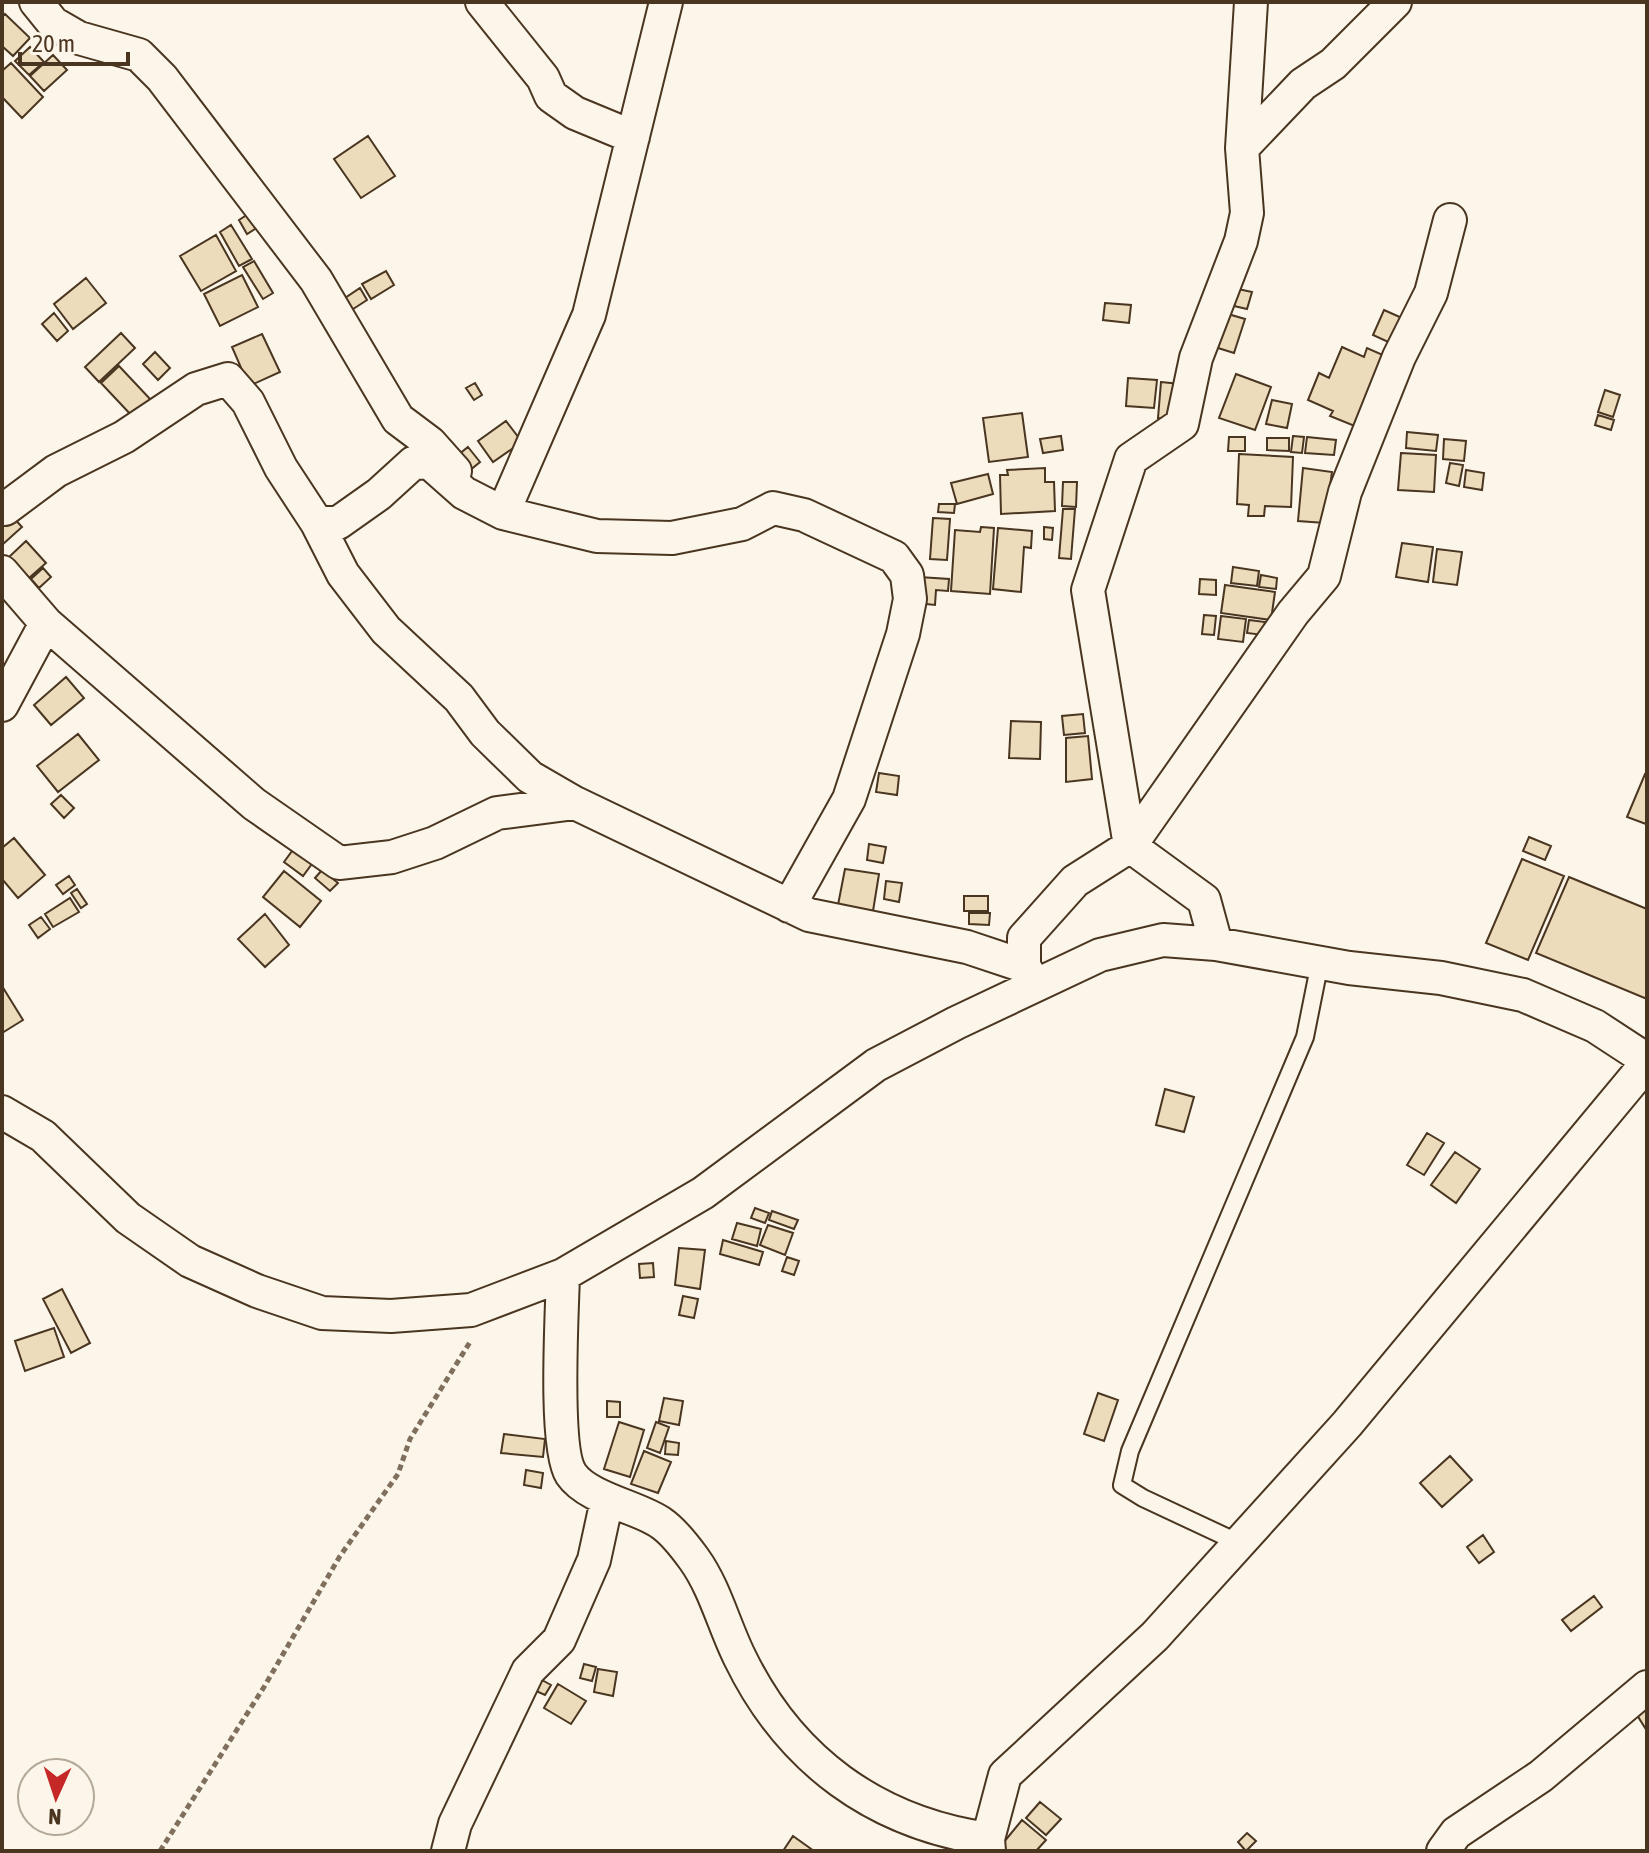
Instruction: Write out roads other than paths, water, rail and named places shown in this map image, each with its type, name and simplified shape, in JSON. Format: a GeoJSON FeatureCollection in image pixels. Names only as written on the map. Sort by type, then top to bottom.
{"type":"FeatureCollection","features":[{"type":"Feature","properties":{"kind":"street"},"geometry":{"type":"LineString","coordinates":[[36,2],[53,23],[79,38],[139,55],[162,78],[316,280],[398,419],[430,443],[490,506]]}},
{"type":"Feature","properties":{"kind":"street"},"geometry":{"type":"LineString","coordinates":[[482,2],[543,78],[551,96],[575,113],[633,137]]}},
{"type":"Feature","properties":{"kind":"street"},"geometry":{"type":"LineString","coordinates":[[490,506],[589,315],[666,2]]}},
{"type":"Feature","properties":{"kind":"street"},"geometry":{"type":"LineString","coordinates":[[1216,944],[1204,900],[1130,846],[1088,590],[1131,459],[1182,424],[1196,358],[1241,241],[1247,213],[1242,148],[1251,2]]}},
{"type":"Feature","properties":{"kind":"street"},"geometry":{"type":"LineString","coordinates":[[1242,148],[1303,84],[1333,64],[1395,2]]}},
{"type":"Feature","properties":{"kind":"street"},"geometry":{"type":"LineString","coordinates":[[1030,975],[1024,938],[1075,881],[1130,846],[1223,718],[1293,613],[1324,576],[1345,492],[1399,357],[1431,293],[1450,220]]}},
{"type":"Feature","properties":{"kind":"street"},"geometry":{"type":"LineString","coordinates":[[3,508],[56,471],[124,437],[196,389],[228,379],[248,402],[281,468],[317,523],[343,574],[386,630],[459,698],[485,733],[530,777],[575,803],[809,915],[967,947],[1030,975]]}},
{"type":"Feature","properties":{"kind":"street"},"geometry":{"type":"LineString","coordinates":[[317,523],[338,523],[379,494],[413,463],[429,462],[490,506],[597,536],[672,538],[742,524],[773,508],[804,515],[894,557],[907,575],[910,599],[903,634],[849,799],[789,906]]}},
{"type":"Feature","properties":{"kind":"street"},"geometry":{"type":"LineString","coordinates":[[2,572],[46,623],[254,804],[339,863],[392,857],[435,843],[497,813],[575,803]]}},
{"type":"Feature","properties":{"kind":"street"},"geometry":{"type":"LineString","coordinates":[[2,705],[46,623]]}},
{"type":"Feature","properties":{"kind":"street"},"geometry":{"type":"LineString","coordinates":[[2,1112],[43,1136],[128,1218],[190,1261],[257,1291],[322,1313],[391,1316],[471,1310],[563,1275],[703,1193],[876,1065],[1030,975],[1163,940],[1216,944],[1441,978],[1523,995],[1595,1026],[1647,1061],[1347,1424],[1155,1636],[1005,1775],[988,1845],[898,1817],[853,1791],[794,1744],[741,1660],[695,1559],[661,1523],[607,1500],[572,1475],[566,1455],[560,1379],[563,1275]]}},
{"type":"Feature","properties":{"kind":"street"},"geometry":{"type":"LineString","coordinates":[[448,1851],[455,1824],[528,1671],[559,1640],[594,1560],[607,1500]]}},
{"type":"Feature","properties":{"kind":"street"},"geometry":{"type":"LineString","coordinates":[[1443,1851],[1456,1833],[1541,1776],[1647,1687]]}},
{"type":"Feature","properties":{"kind":"lane"},"geometry":{"type":"LineString","coordinates":[[1237,1542],[1122,1485],[1130,1451],[1305,1037],[1320,962]]}}]}
